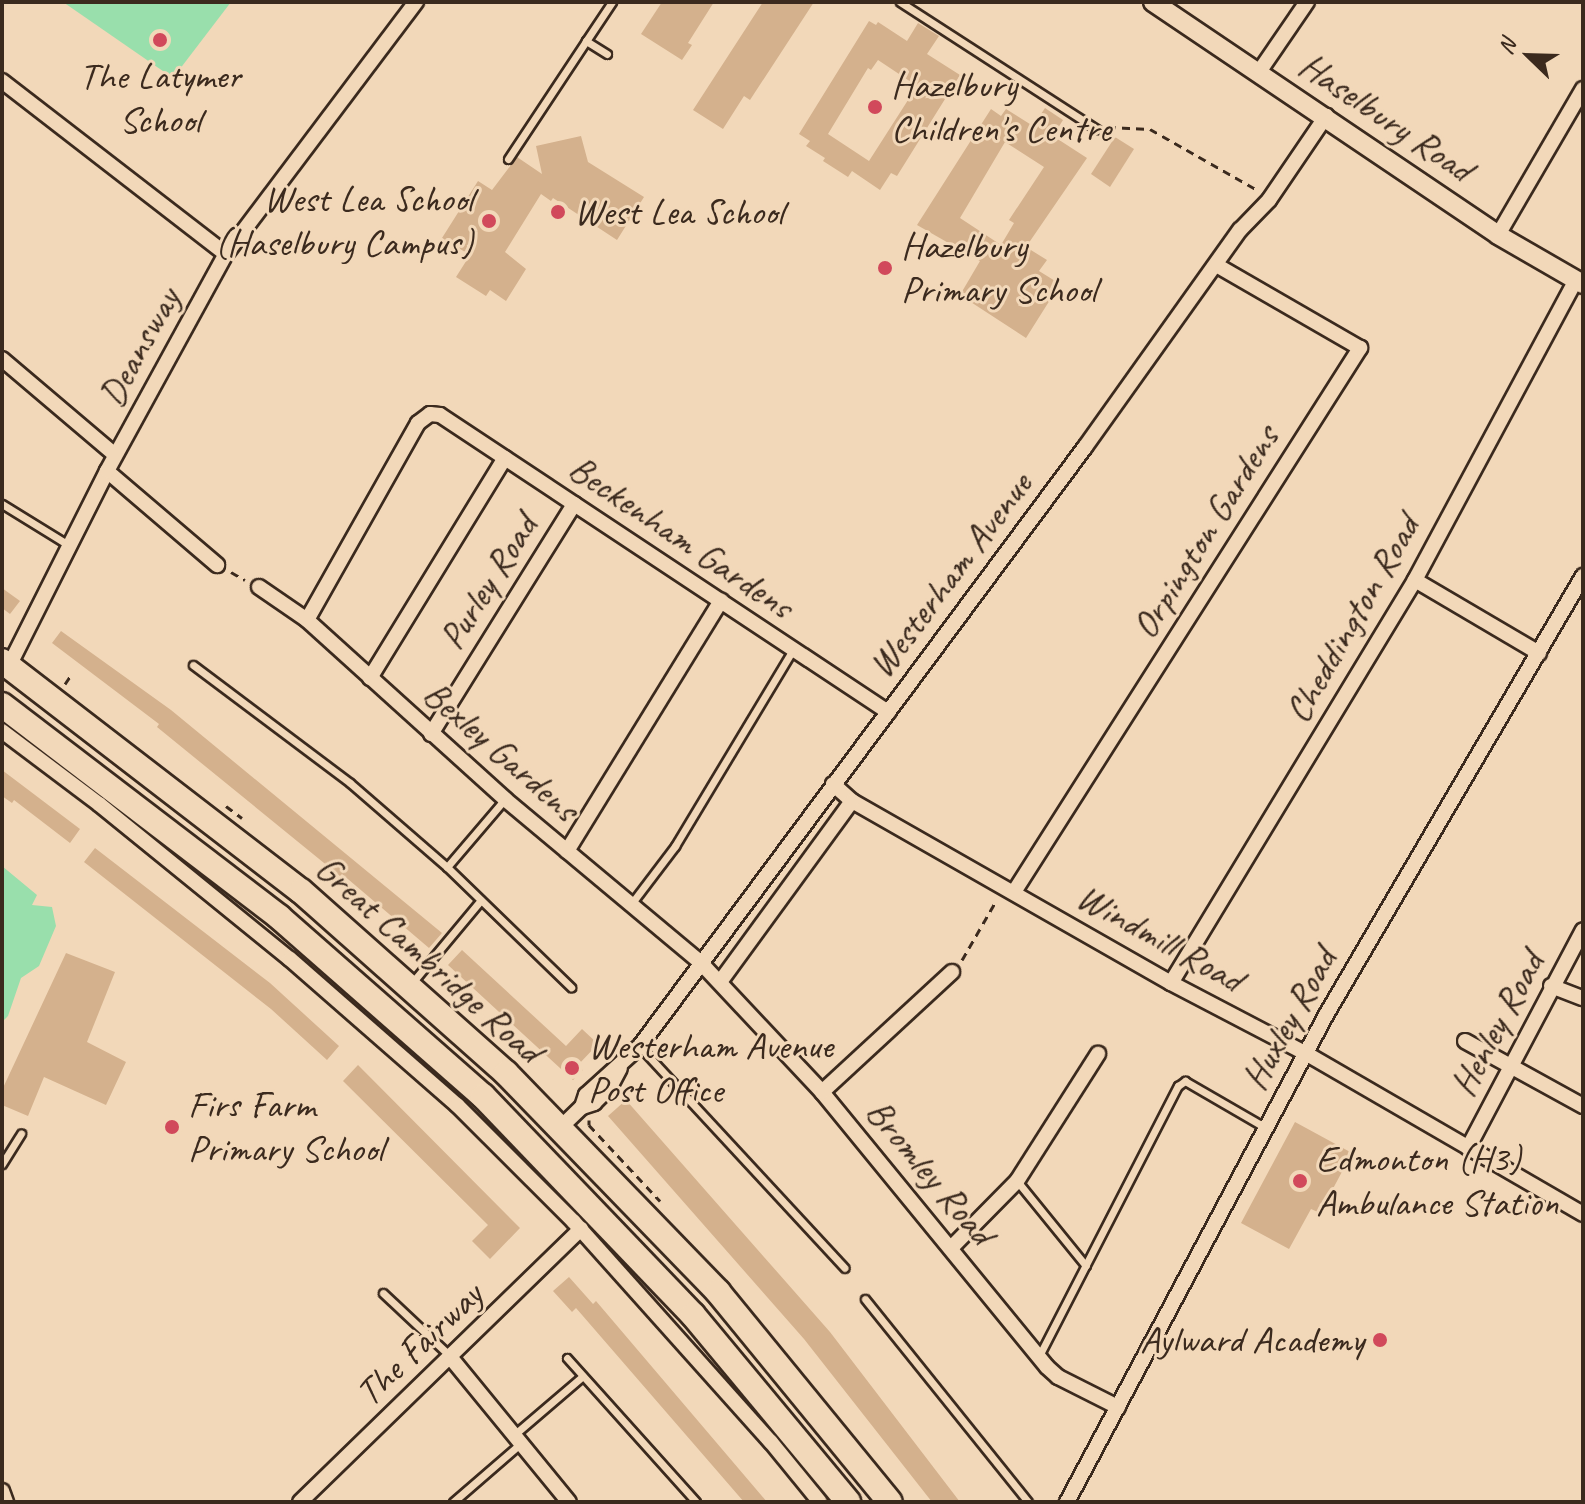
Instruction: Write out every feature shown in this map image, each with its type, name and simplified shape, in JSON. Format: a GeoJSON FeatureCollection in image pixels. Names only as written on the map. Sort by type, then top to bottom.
{"type":"FeatureCollection","features":[{"type":"Feature","properties":{"kind":"highway","name":"Great Cambridge Road"},"geometry":{"type":"LineString","coordinates":[[6,664],[224,830],[410,985],[561,1127],[736,1313],[890,1502]]}},
{"type":"Feature","properties":{"kind":"highway","name":"Great Cambridge Road"},"geometry":{"type":"LineString","coordinates":[[2,705],[116,803],[279,917],[483,1096],[693,1315],[848,1502]]}},
{"type":"Feature","properties":{"kind":"street","name":"Deansway"},"geometry":{"type":"LineString","coordinates":[[6,664],[115,455],[226,254],[416,2]]}},
{"type":"Feature","properties":{"kind":"street","name":"Haselbury Road"},"geometry":{"type":"LineString","coordinates":[[1153,2],[1498,235],[1580,282]]}},
{"type":"Feature","properties":{"kind":"street"},"geometry":{"type":"LineString","coordinates":[[1259,72],[1307,2]]}},
{"type":"Feature","properties":{"kind":"street"},"geometry":{"type":"LineString","coordinates":[[2,81],[226,254]]}},
{"type":"Feature","properties":{"kind":"street"},"geometry":{"type":"LineString","coordinates":[[1498,235],[1583,89]]}},
{"type":"Feature","properties":{"kind":"street"},"geometry":{"type":"LineString","coordinates":[[1568,115],[1583,121]]}},
{"type":"Feature","properties":{"kind":"street","name":"Westerham Avenue"},"geometry":{"type":"LineString","coordinates":[[561,1127],[586,1112],[610,1087],[620,1068],[640,1046],[888,712],[1240,230],[1261,210],[1326,116]]}},
{"type":"Feature","properties":{"kind":"street","name":"Orpington Gardens"},"geometry":{"type":"LineString","coordinates":[[1009,889],[1360,348],[1216,265]]}},
{"type":"Feature","properties":{"kind":"street","name":"Cheddington Road"},"geometry":{"type":"LineString","coordinates":[[1171,983],[1415,580],[1580,282]]}},
{"type":"Feature","properties":{"kind":"street"},"geometry":{"type":"LineString","coordinates":[[2,359],[115,455]]}},
{"type":"Feature","properties":{"kind":"street","name":"Beckenham Gardens"},"geometry":{"type":"LineString","coordinates":[[307,620],[418,423],[430,414],[440,415],[888,712]]}},
{"type":"Feature","properties":{"kind":"street"},"geometry":{"type":"LineString","coordinates":[[370,678],[505,458]]}},
{"type":"Feature","properties":{"kind":"street"},"geometry":{"type":"LineString","coordinates":[[107,471],[217,565]]}},
{"type":"Feature","properties":{"kind":"street","name":"Purley Road"},"geometry":{"type":"LineString","coordinates":[[431,734],[574,504]]}},
{"type":"Feature","properties":{"kind":"street","name":"Huxley Road"},"geometry":{"type":"LineString","coordinates":[[1067,1502],[1307,1054],[1583,576]]}},
{"type":"Feature","properties":{"kind":"street"},"geometry":{"type":"LineString","coordinates":[[1415,580],[1539,653]]}},
{"type":"Feature","properties":{"kind":"street","name":"Bexley Gardens"},"geometry":{"type":"LineString","coordinates":[[259,587],[307,620],[505,799],[701,963]]}},
{"type":"Feature","properties":{"kind":"street"},"geometry":{"type":"LineString","coordinates":[[567,851],[721,601]]}},
{"type":"Feature","properties":{"kind":"street"},"geometry":{"type":"LineString","coordinates":[[2,731],[116,803],[457,1105],[581,1229],[771,1442],[820,1502]]}},
{"type":"Feature","properties":{"kind":"street","name":"Windmill Road"},"geometry":{"type":"LineString","coordinates":[[833,784],[852,801],[1171,983],[1307,1054],[1583,1214]]}},
{"type":"Feature","properties":{"kind":"street"},"geometry":{"type":"LineString","coordinates":[[720,982],[852,801]]}},
{"type":"Feature","properties":{"kind":"street"},"geometry":{"type":"LineString","coordinates":[[767,872],[788,889]]}},
{"type":"Feature","properties":{"kind":"street","name":"Henley Road"},"geometry":{"type":"LineString","coordinates":[[1468,1148],[1583,930]]}},
{"type":"Feature","properties":{"kind":"street","name":"Bromley Road"},"geometry":{"type":"LineString","coordinates":[[701,963],[822,1092],[1039,1357],[1058,1377],[1118,1407]]}},
{"type":"Feature","properties":{"kind":"street"},"geometry":{"type":"LineString","coordinates":[[822,1092],[952,972]]}},
{"type":"Feature","properties":{"kind":"street"},"geometry":{"type":"LineString","coordinates":[[1551,986],[1583,998]]}},
{"type":"Feature","properties":{"kind":"street"},"geometry":{"type":"LineString","coordinates":[[1465,1041],[1583,1106]]}},
{"type":"Feature","properties":{"kind":"street"},"geometry":{"type":"LineString","coordinates":[[952,1247],[1017,1181],[1098,1054]]}},
{"type":"Feature","properties":{"kind":"street","name":"The Fairway"},"geometry":{"type":"LineString","coordinates":[[309,1499],[581,1229]]}},
{"type":"Feature","properties":{"kind":"street"},"geometry":{"type":"LineString","coordinates":[[451,1358],[569,1502]]}},
{"type":"Feature","properties":{"kind":"street"},"geometry":{"type":"LineString","coordinates":[[2,1491],[6,1502]]}},
{"type":"Feature","properties":{"kind":"lane"},"geometry":{"type":"LineString","coordinates":[[508,159],[612,2]]}},
{"type":"Feature","properties":{"kind":"lane"},"geometry":{"type":"LineString","coordinates":[[900,2],[1096,129]]}},
{"type":"Feature","properties":{"kind":"lane"},"geometry":{"type":"LineString","coordinates":[[586,41],[607,54]]}},
{"type":"Feature","properties":{"kind":"lane"},"geometry":{"type":"LineString","coordinates":[[2,504],[70,546]]}},
{"type":"Feature","properties":{"kind":"lane"},"geometry":{"type":"LineString","coordinates":[[631,904],[675,846],[793,649]]}},
{"type":"Feature","properties":{"kind":"lane"},"geometry":{"type":"LineString","coordinates":[[193,665],[350,783],[447,867],[571,987]]}},
{"type":"Feature","properties":{"kind":"lane"},"geometry":{"type":"LineString","coordinates":[[447,867],[505,799]]}},
{"type":"Feature","properties":{"kind":"lane"},"geometry":{"type":"LineString","coordinates":[[410,985],[481,900]]}},
{"type":"Feature","properties":{"kind":"lane"},"geometry":{"type":"LineString","coordinates":[[640,1046],[845,1268]]}},
{"type":"Feature","properties":{"kind":"lane"},"geometry":{"type":"LineString","coordinates":[[1039,1357],[1178,1086],[1185,1081],[1266,1128]]}},
{"type":"Feature","properties":{"kind":"lane"},"geometry":{"type":"LineString","coordinates":[[2,1164],[21,1133]]}},
{"type":"Feature","properties":{"kind":"lane"},"geometry":{"type":"LineString","coordinates":[[1017,1181],[1086,1266]]}},
{"type":"Feature","properties":{"kind":"lane"},"geometry":{"type":"LineString","coordinates":[[383,1293],[451,1358]]}},
{"type":"Feature","properties":{"kind":"lane"},"geometry":{"type":"LineString","coordinates":[[865,1299],[1028,1502]]}},
{"type":"Feature","properties":{"kind":"lane"},"geometry":{"type":"LineString","coordinates":[[567,1358],[696,1502]]}},
{"type":"Feature","properties":{"kind":"lane"},"geometry":{"type":"LineString","coordinates":[[453,1502],[583,1376]]}},
{"type":"Feature","properties":{"kind":"path"},"geometry":{"type":"LineString","coordinates":[[1096,129],[1124,126],[1150,129],[1260,191],[1250,203],[1261,210]]}},
{"type":"Feature","properties":{"kind":"path"},"geometry":{"type":"LineString","coordinates":[[217,565],[259,587]]}},
{"type":"Feature","properties":{"kind":"path"},"geometry":{"type":"LineString","coordinates":[[65,684],[71,675]]}},
{"type":"Feature","properties":{"kind":"path"},"geometry":{"type":"LineString","coordinates":[[952,972],[1009,889]]}},
{"type":"Feature","properties":{"kind":"path"},"geometry":{"type":"LineString","coordinates":[[586,1112],[589,1125],[670,1211]]}},
{"type":"Feature","properties":{"kind":"green space","name":"The Latymer School"},"geometry":{"type":"Polygon","coordinates":[[[63,2],[231,2],[173,78],[63,2]]]}},
{"type":"Feature","properties":{"kind":"green space"},"geometry":{"type":"Polygon","coordinates":[[[2,866],[37,895],[32,905],[52,907],[56,926],[39,966],[21,978],[8,1016],[2,1022],[2,866]]]}},
{"type":"Feature","properties":{"kind":"building"},"geometry":{"type":"Polygon","coordinates":[[[662,2],[714,2],[688,43],[692,45],[682,60],[641,34],[662,2]]]}},
{"type":"Feature","properties":{"kind":"building"},"geometry":{"type":"Polygon","coordinates":[[[763,2],[814,2],[750,100],[744,96],[723,129],[693,110],[763,2]]]}},
{"type":"Feature","properties":{"kind":"building"},"geometry":{"type":"Polygon","coordinates":[[[869,21],[876,25],[878,22],[907,41],[918,23],[939,36],[927,54],[960,75],[897,176],[891,173],[880,190],[852,171],[848,177],[823,161],[825,158],[806,146],[810,141],[799,134],[869,21]],[[878,60],[871,70],[868,68],[828,134],[869,161],[917,86],[878,60]]]}},
{"type":"Feature","properties":{"kind":"building"},"geometry":{"type":"Polygon","coordinates":[[[1045,108],[1063,120],[1053,136],[1087,158],[1026,247],[1047,260],[1039,271],[1060,284],[1026,338],[960,295],[980,261],[917,225],[991,109],[1001,116],[1006,109],[1033,126],[1045,108]],[[1005,142],[960,218],[1001,245],[1014,223],[1009,220],[1044,167],[1005,142]]]}},
{"type":"Feature","properties":{"kind":"building","name":"West Lea School (Haselbury Campus)"},"geometry":{"type":"Polygon","coordinates":[[[581,136],[588,162],[644,197],[617,240],[553,198],[551,201],[541,194],[505,252],[526,269],[506,301],[490,290],[486,296],[456,277],[470,255],[442,238],[478,181],[492,190],[517,157],[542,174],[536,146],[581,136]]]}},
{"type":"Feature","properties":{"kind":"building"},"geometry":{"type":"Polygon","coordinates":[[[1115,137],[1134,149],[1110,187],[1091,174],[1115,137]]]}},
{"type":"Feature","properties":{"kind":"building"},"geometry":{"type":"Polygon","coordinates":[[[2,588],[20,601],[10,614],[2,608],[2,588]]]}},
{"type":"Feature","properties":{"kind":"building"},"geometry":{"type":"Polygon","coordinates":[[[61,631],[171,710],[442,933],[429,948],[342,874],[340,876],[157,727],[159,724],[52,643],[61,631]]]}},
{"type":"Feature","properties":{"kind":"building"},"geometry":{"type":"Polygon","coordinates":[[[2,770],[80,829],[70,843],[14,800],[12,803],[2,796],[2,770]]]}},
{"type":"Feature","properties":{"kind":"building"},"geometry":{"type":"Polygon","coordinates":[[[95,848],[270,983],[339,1046],[327,1060],[271,1009],[84,862],[95,848]]]}},
{"type":"Feature","properties":{"kind":"building"},"geometry":{"type":"Polygon","coordinates":[[[462,950],[566,1046],[582,1029],[598,1044],[578,1065],[583,1070],[573,1080],[448,965],[462,950]]]}},
{"type":"Feature","properties":{"kind":"building"},"geometry":{"type":"Polygon","coordinates":[[[66,953],[115,972],[87,1042],[126,1062],[106,1105],[44,1077],[28,1116],[2,1105],[2,1090],[66,953]]]}},
{"type":"Feature","properties":{"kind":"building"},"geometry":{"type":"Polygon","coordinates":[[[358,1065],[520,1228],[490,1259],[472,1241],[488,1225],[343,1081],[358,1065]]]}},
{"type":"Feature","properties":{"kind":"building"},"geometry":{"type":"Polygon","coordinates":[[[626,1100],[830,1332],[960,1502],[932,1502],[804,1339],[608,1116],[626,1100]]]}},
{"type":"Feature","properties":{"kind":"building","name":"Edmonton (H3) Ambulance Station"},"geometry":{"type":"Polygon","coordinates":[[[1295,1122],[1352,1153],[1320,1213],[1311,1209],[1289,1249],[1241,1223],[1295,1122]]]}},
{"type":"Feature","properties":{"kind":"building"},"geometry":{"type":"Polygon","coordinates":[[[569,1277],[593,1304],[596,1301],[767,1502],[744,1502],[576,1308],[572,1312],[553,1291],[569,1277]]]}},
{"type":"Feature","properties":{"kind":"place","name":"The Latymer School"},"geometry":{"type":"Point","coordinates":[160,40]}},
{"type":"Feature","properties":{"kind":"place","name":"Hazelbury Children's Centre"},"geometry":{"type":"Point","coordinates":[875,107]}},
{"type":"Feature","properties":{"kind":"place","name":"West Lea School"},"geometry":{"type":"Point","coordinates":[558,212]}},
{"type":"Feature","properties":{"kind":"place","name":"West Lea School (Haselbury Campus)"},"geometry":{"type":"Point","coordinates":[489,221]}},
{"type":"Feature","properties":{"kind":"place","name":"Hazelbury Primary School"},"geometry":{"type":"Point","coordinates":[885,268]}},
{"type":"Feature","properties":{"kind":"place","name":"Westerham Avenue Post Office"},"geometry":{"type":"Point","coordinates":[572,1068]}},
{"type":"Feature","properties":{"kind":"place","name":"Firs Farm Primary School"},"geometry":{"type":"Point","coordinates":[172,1127]}},
{"type":"Feature","properties":{"kind":"place","name":"Edmonton (H3) Ambulance Station"},"geometry":{"type":"Point","coordinates":[1300,1181]}},
{"type":"Feature","properties":{"kind":"place","name":"Aylward Academy"},"geometry":{"type":"Point","coordinates":[1380,1340]}}]}
